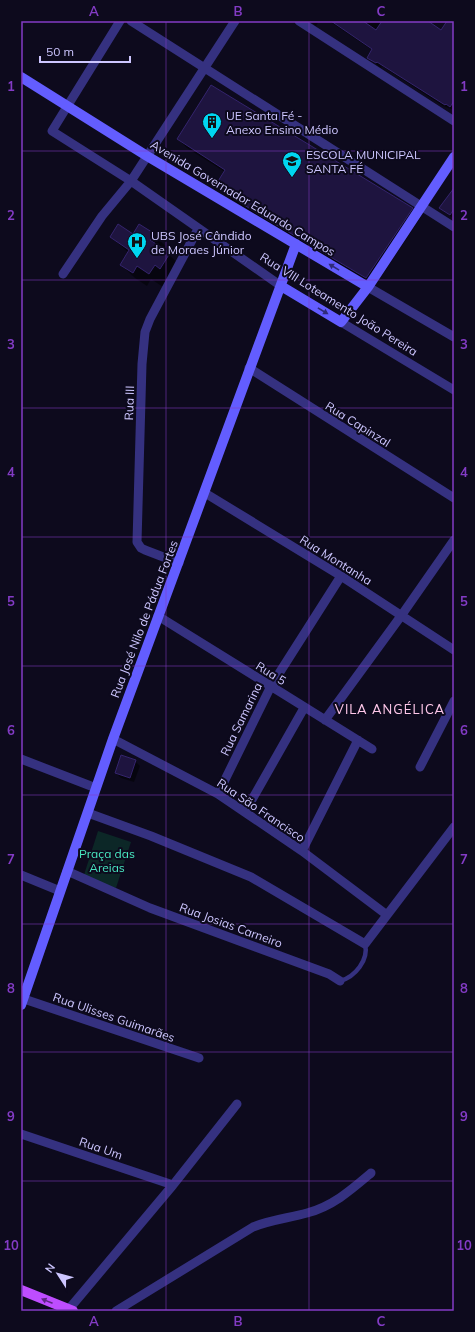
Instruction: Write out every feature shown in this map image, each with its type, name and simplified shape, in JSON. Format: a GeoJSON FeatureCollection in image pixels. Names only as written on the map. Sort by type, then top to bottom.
{"type":"FeatureCollection","features":[{"type":"Feature","properties":{"kind":"main road"},"geometry":{"type":"LineString","coordinates":[[21,1290],[71,1310]]}},
{"type":"Feature","properties":{"kind":"street"},"geometry":{"type":"LineString","coordinates":[[66,106],[120,21]]}},
{"type":"Feature","properties":{"kind":"street"},"geometry":{"type":"LineString","coordinates":[[131,21],[454,227]]}},
{"type":"Feature","properties":{"kind":"street"},"geometry":{"type":"LineString","coordinates":[[63,274],[102,216],[131,181],[236,21]]}},
{"type":"Feature","properties":{"kind":"street"},"geometry":{"type":"LineString","coordinates":[[299,21],[454,121]]}},
{"type":"Feature","properties":{"kind":"street","name":"Avenida Governador Eduardo Campos"},"geometry":{"type":"LineString","coordinates":[[21,78],[147,156],[454,337]]}},
{"type":"Feature","properties":{"kind":"street","name":"Rua VIII Loteamento João Pereira"},"geometry":{"type":"LineString","coordinates":[[66,106],[52,131],[131,181],[281,286],[454,390]]}},
{"type":"Feature","properties":{"kind":"street"},"geometry":{"type":"LineString","coordinates":[[342,322],[368,287],[420,206],[454,157]]}},
{"type":"Feature","properties":{"kind":"street","name":"Rua III"},"geometry":{"type":"LineString","coordinates":[[179,563],[145,550],[141,548],[137,542],[142,364],[146,332],[150,319],[198,229]]}},
{"type":"Feature","properties":{"kind":"street","name":"Rua José Nilo de Pádua Fortes"},"geometry":{"type":"LineString","coordinates":[[22,1001],[113,739],[296,244]]}},
{"type":"Feature","properties":{"kind":"street","name":"Rua Capinzal"},"geometry":{"type":"LineString","coordinates":[[249,368],[454,498]]}},
{"type":"Feature","properties":{"kind":"street","name":"Rua Montanha"},"geometry":{"type":"LineString","coordinates":[[205,493],[341,576],[454,650]]}},
{"type":"Feature","properties":{"kind":"street"},"geometry":{"type":"LineString","coordinates":[[325,720],[402,616],[454,540]]}},
{"type":"Feature","properties":{"kind":"street","name":"Rua Samarina"},"geometry":{"type":"LineString","coordinates":[[218,794],[271,686],[341,576]]}},
{"type":"Feature","properties":{"kind":"street","name":"Rua 5"},"geometry":{"type":"LineString","coordinates":[[158,616],[372,749]]}},
{"type":"Feature","properties":{"kind":"street"},"geometry":{"type":"LineString","coordinates":[[420,768],[454,701]]}},
{"type":"Feature","properties":{"kind":"street"},"geometry":{"type":"LineString","coordinates":[[245,812],[304,708]]}},
{"type":"Feature","properties":{"kind":"street","name":"Rua São Francisco"},"geometry":{"type":"LineString","coordinates":[[113,739],[218,794],[302,851],[387,915]]}},
{"type":"Feature","properties":{"kind":"street"},"geometry":{"type":"LineString","coordinates":[[302,851],[358,740]]}},
{"type":"Feature","properties":{"kind":"street"},"geometry":{"type":"LineString","coordinates":[[21,759],[96,788]]}},
{"type":"Feature","properties":{"kind":"street"},"geometry":{"type":"LineString","coordinates":[[88,813],[172,844],[251,877],[365,944],[454,827]]}},
{"type":"Feature","properties":{"kind":"street","name":"Rua Josias Carneiro"},"geometry":{"type":"LineString","coordinates":[[67,871],[150,908],[329,974],[340,981]]}},
{"type":"Feature","properties":{"kind":"street"},"geometry":{"type":"LineString","coordinates":[[21,875],[60,891]]}},
{"type":"Feature","properties":{"kind":"street","name":"Rua Ulisses Guimarães"},"geometry":{"type":"LineString","coordinates":[[22,1001],[199,1058]]}},
{"type":"Feature","properties":{"kind":"street"},"geometry":{"type":"LineString","coordinates":[[71,1310],[237,1104]]}},
{"type":"Feature","properties":{"kind":"street","name":"Rua Um"},"geometry":{"type":"LineString","coordinates":[[21,1134],[173,1185]]}},
{"type":"Feature","properties":{"kind":"street"},"geometry":{"type":"LineString","coordinates":[[116,1311],[253,1227],[266,1222],[307,1213],[333,1203],[371,1173]]}},
{"type":"Feature","properties":{"kind":"lane","name":"Rua Josias Carneiro"},"geometry":{"type":"LineString","coordinates":[[340,981],[348,979],[363,963],[367,952],[365,944]]}},
{"type":"Feature","properties":{"kind":"green space","name":"Praça das Areias"},"geometry":{"type":"Polygon","coordinates":[[[98,831],[131,842],[116,888],[83,878],[98,831]]]}},
{"type":"Feature","properties":{"kind":"building"},"geometry":{"type":"Polygon","coordinates":[[[331,21],[363,21],[376,30],[382,21],[428,21],[441,30],[447,21],[454,21],[454,101],[450,107],[377,62],[376,63],[367,58],[372,49],[331,21]]]}},
{"type":"Feature","properties":{"kind":"building","name":"ESCOLA MUNICIPAL SANTA FÉ"},"geometry":{"type":"Polygon","coordinates":[[[211,85],[413,208],[366,278],[258,214],[215,186],[225,170],[177,139],[211,85]]]}},
{"type":"Feature","properties":{"kind":"building"},"geometry":{"type":"Polygon","coordinates":[[[454,188],[454,209],[450,215],[439,208],[454,188]]]}},
{"type":"Feature","properties":{"kind":"building"},"geometry":{"type":"Polygon","coordinates":[[[118,224],[133,234],[139,224],[155,234],[150,240],[170,253],[160,269],[155,265],[149,274],[137,266],[133,273],[120,265],[129,250],[110,237],[118,224]]]}},
{"type":"Feature","properties":{"kind":"building"},"geometry":{"type":"Polygon","coordinates":[[[121,755],[136,760],[130,778],[115,773],[121,755]]]}},
{"type":"Feature","properties":{"kind":"place","name":"UE Santa Fé - Anexo Ensino Médio"},"geometry":{"type":"Point","coordinates":[212,139]}},
{"type":"Feature","properties":{"kind":"place","name":"ESCOLA MUNICIPAL SANTA FÉ"},"geometry":{"type":"Point","coordinates":[292,178]}},
{"type":"Feature","properties":{"kind":"place","name":"UBS José Cândido de Moraes Júnior"},"geometry":{"type":"Point","coordinates":[137,259]}},
{"type":"Feature","properties":{"kind":"district","name":"VILA ANGÉLICA"},"geometry":{"type":"Point","coordinates":[390,709]}}]}
